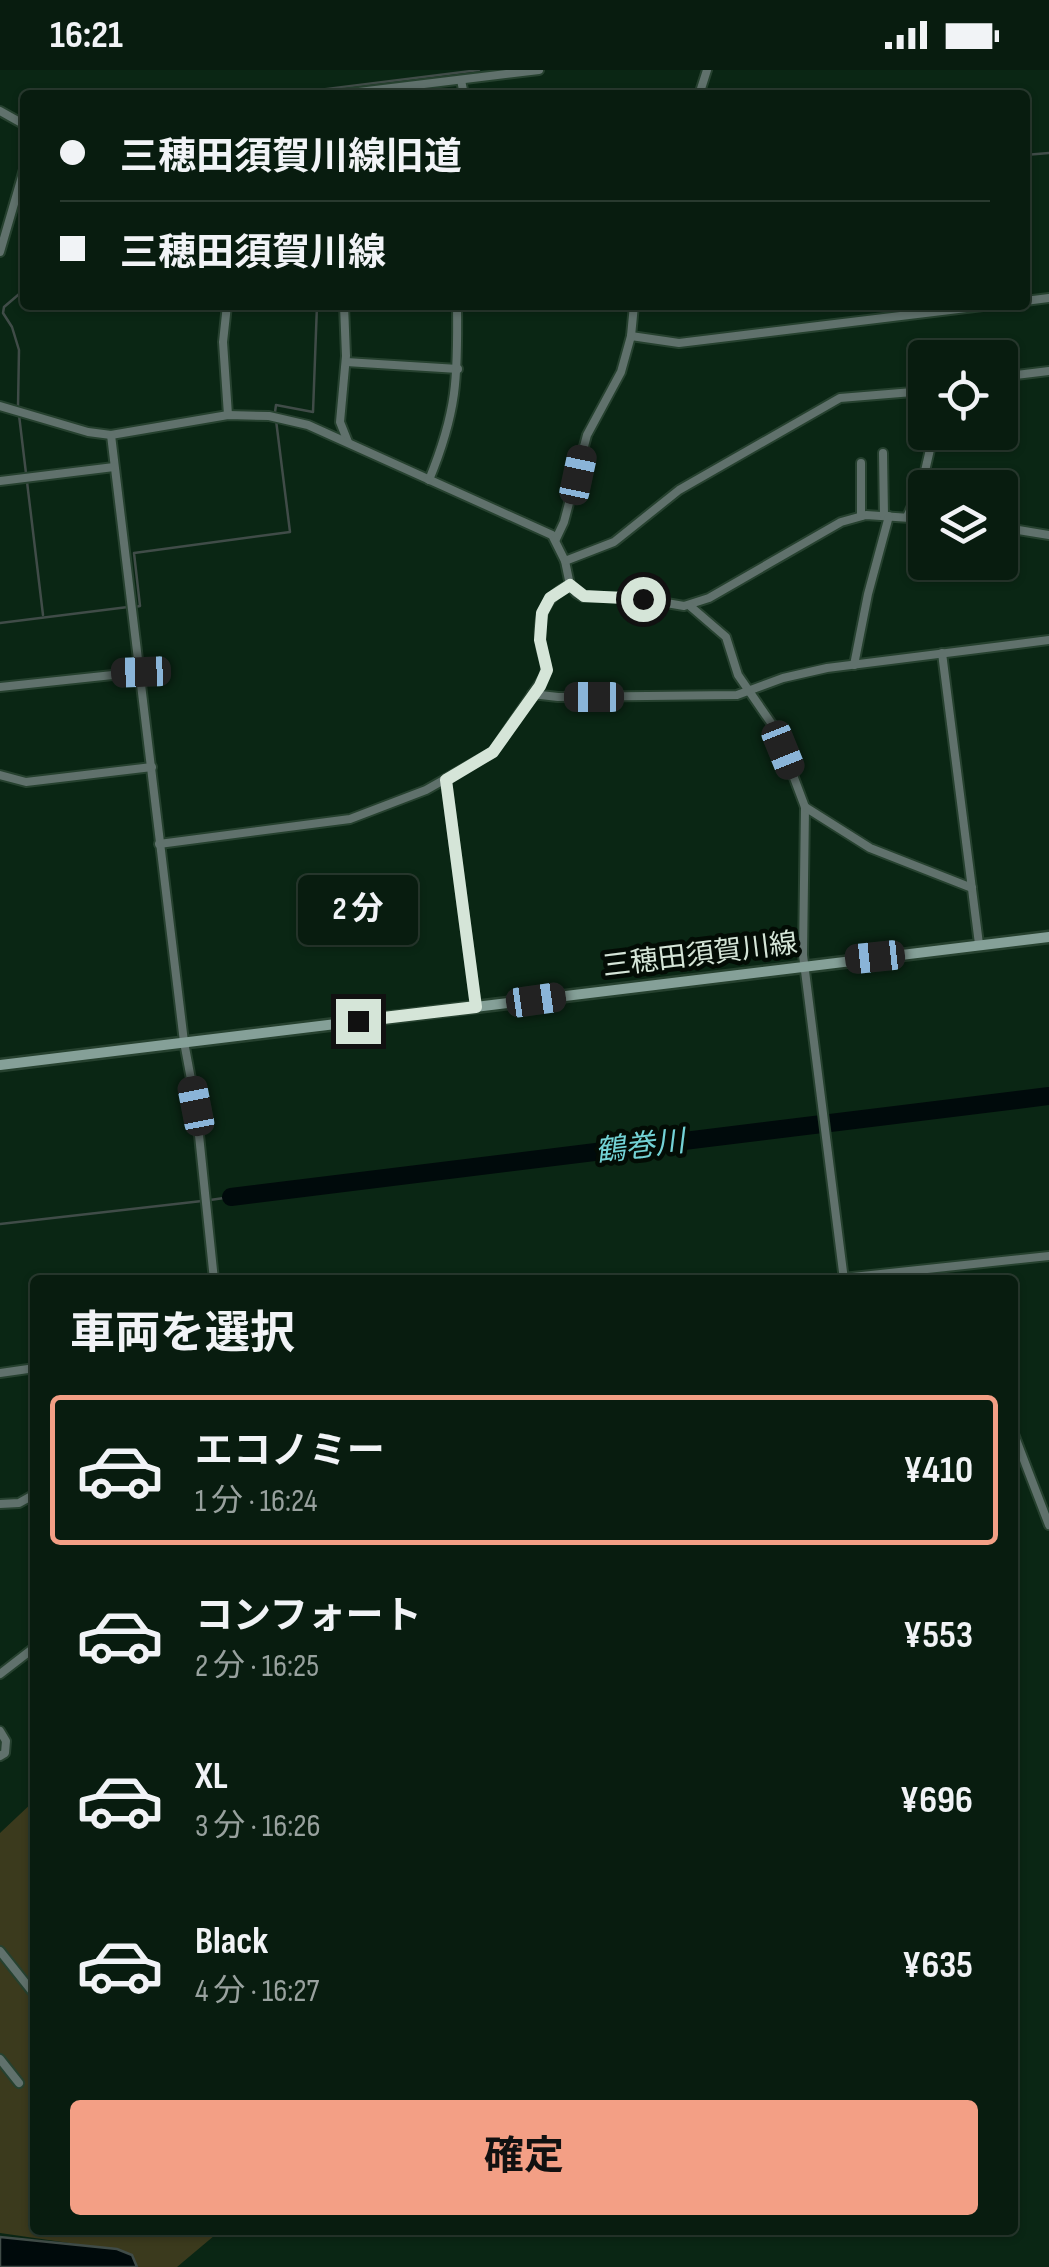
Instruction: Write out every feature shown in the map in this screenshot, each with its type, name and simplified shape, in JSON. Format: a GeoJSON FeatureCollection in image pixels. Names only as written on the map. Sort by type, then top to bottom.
{"type":"FeatureCollection","features":[{"type":"Feature","properties":{"kind":"main road","name":"三穂田須賀川線"},"geometry":{"type":"LineString","coordinates":[[0,1064],[1049,937]]}},
{"type":"Feature","properties":{"kind":"street"},"geometry":{"type":"LineString","coordinates":[[377,90],[539,70]]}},
{"type":"Feature","properties":{"kind":"street"},"geometry":{"type":"LineString","coordinates":[[462,80],[463,90]]}},
{"type":"Feature","properties":{"kind":"street"},"geometry":{"type":"LineString","coordinates":[[0,252],[20,183]]}},
{"type":"Feature","properties":{"kind":"street"},"geometry":{"type":"LineString","coordinates":[[226,310],[223,342],[228,415]]}},
{"type":"Feature","properties":{"kind":"street"},"geometry":{"type":"LineString","coordinates":[[344,310],[346,362],[340,422],[348,442]]}},
{"type":"Feature","properties":{"kind":"street"},"geometry":{"type":"LineString","coordinates":[[429,480],[448,434],[458,369],[457,310]]}},
{"type":"Feature","properties":{"kind":"street"},"geometry":{"type":"LineString","coordinates":[[556,539],[569,506],[587,435],[620,372],[631,336],[634,310]]}},
{"type":"Feature","properties":{"kind":"street"},"geometry":{"type":"LineString","coordinates":[[631,336],[679,343],[950,310]]}},
{"type":"Feature","properties":{"kind":"street"},"geometry":{"type":"LineString","coordinates":[[346,362],[458,369]]}},
{"type":"Feature","properties":{"kind":"street"},"geometry":{"type":"LineString","coordinates":[[1018,375],[1049,371]]}},
{"type":"Feature","properties":{"kind":"street"},"geometry":{"type":"LineString","coordinates":[[564,561],[614,542],[679,490],[840,398],[908,392]]}},
{"type":"Feature","properties":{"kind":"street"},"geometry":{"type":"LineString","coordinates":[[0,406],[111,435],[228,415],[269,416],[308,424],[546,532],[556,539],[570,585],[584,596],[690,606],[724,633],[738,675],[776,730],[805,807],[804,964],[843,1275]]}},
{"type":"Feature","properties":{"kind":"street"},"geometry":{"type":"LineString","coordinates":[[111,435],[184,1042],[204,1169],[214,1275]]}},
{"type":"Feature","properties":{"kind":"street"},"geometry":{"type":"LineString","coordinates":[[690,606],[828,528],[860,516],[907,518],[922,484],[930,450]]}},
{"type":"Feature","properties":{"kind":"street"},"geometry":{"type":"LineString","coordinates":[[854,665],[887,516],[883,453]]}},
{"type":"Feature","properties":{"kind":"street"},"geometry":{"type":"LineString","coordinates":[[860,516],[862,464]]}},
{"type":"Feature","properties":{"kind":"street"},"geometry":{"type":"LineString","coordinates":[[0,481],[114,467]]}},
{"type":"Feature","properties":{"kind":"street"},"geometry":{"type":"LineString","coordinates":[[1018,529],[1049,534]]}},
{"type":"Feature","properties":{"kind":"street"},"geometry":{"type":"LineString","coordinates":[[160,844],[350,819],[446,780],[493,752],[547,670],[540,640],[542,613],[550,598],[570,585]]}},
{"type":"Feature","properties":{"kind":"street"},"geometry":{"type":"LineString","coordinates":[[532,694],[737,695],[784,678],[854,665],[1049,640]]}},
{"type":"Feature","properties":{"kind":"street"},"geometry":{"type":"LineString","coordinates":[[942,654],[979,944]]}},
{"type":"Feature","properties":{"kind":"street"},"geometry":{"type":"LineString","coordinates":[[0,686],[141,672]]}},
{"type":"Feature","properties":{"kind":"street"},"geometry":{"type":"LineString","coordinates":[[0,775],[26,782],[152,768]]}},
{"type":"Feature","properties":{"kind":"street"},"geometry":{"type":"LineString","coordinates":[[446,780],[476,1007]]}},
{"type":"Feature","properties":{"kind":"street"},"geometry":{"type":"LineString","coordinates":[[805,807],[870,848],[972,888]]}},
{"type":"Feature","properties":{"kind":"street"},"geometry":{"type":"LineString","coordinates":[[880,1275],[1049,1256]]}},
{"type":"Feature","properties":{"kind":"street"},"geometry":{"type":"LineString","coordinates":[[0,1373],[30,1369]]}},
{"type":"Feature","properties":{"kind":"street"},"geometry":{"type":"LineString","coordinates":[[1018,1445],[1049,1525]]}},
{"type":"Feature","properties":{"kind":"street"},"geometry":{"type":"LineString","coordinates":[[0,1504],[19,1504],[30,1497]]}},
{"type":"Feature","properties":{"kind":"street"},"geometry":{"type":"LineString","coordinates":[[0,1674],[30,1652]]}},
{"type":"Feature","properties":{"kind":"street"},"geometry":{"type":"LineString","coordinates":[[0,1731],[6,1741],[5,1753],[0,1756]]}},
{"type":"Feature","properties":{"kind":"street"},"geometry":{"type":"LineString","coordinates":[[0,1952],[30,1989]]}},
{"type":"Feature","properties":{"kind":"street"},"geometry":{"type":"LineString","coordinates":[[0,2058],[18,2084]]}},
{"type":"Feature","properties":{"kind":"shaded area"},"geometry":{"type":"Polygon","coordinates":[[[30,1805],[30,2235],[215,2235],[177,2267],[63,2267],[83,2245],[0,2233],[0,1833],[30,1805]]]}},
{"type":"Feature","properties":{"kind":"shaded area"},"geometry":{"type":"Polygon","coordinates":[[[0,2237],[117,2249],[132,2255],[137,2267],[0,2267],[0,2237]]]}},
{"type":"Feature","properties":{"kind":"waterway"},"geometry":{"type":"LineString","coordinates":[[319,90],[479,70]]}},
{"type":"Feature","properties":{"kind":"waterway"},"geometry":{"type":"LineString","coordinates":[[1030,155],[1049,153]]}},
{"type":"Feature","properties":{"kind":"waterway"},"geometry":{"type":"LineString","coordinates":[[18,407],[19,350],[3,313],[4,307],[20,293]]}},
{"type":"Feature","properties":{"kind":"waterway"},"geometry":{"type":"LineString","coordinates":[[275,412],[276,405],[313,412],[317,310]]}},
{"type":"Feature","properties":{"kind":"waterway"},"geometry":{"type":"LineString","coordinates":[[19,415],[43,615]]}},
{"type":"Feature","properties":{"kind":"waterway"},"geometry":{"type":"LineString","coordinates":[[135,607],[140,606],[134,553],[290,532],[276,420]]}},
{"type":"Feature","properties":{"kind":"waterway"},"geometry":{"type":"LineString","coordinates":[[0,623],[128,607]]}},
{"type":"Feature","properties":{"kind":"waterway","name":"鶴巻川"},"geometry":{"type":"LineString","coordinates":[[231,1197],[1049,1096]]}},
{"type":"Feature","properties":{"kind":"waterway"},"geometry":{"type":"LineString","coordinates":[[210,1200],[231,1197]]}},
{"type":"Feature","properties":{"kind":"waterway"},"geometry":{"type":"LineString","coordinates":[[0,1224],[202,1201]]}},
{"type":"Feature","properties":{"kind":"route"},"geometry":{"type":"LineString","coordinates":[[358,1021],[476,1007],[446,780],[493,752],[542,682],[547,666],[540,623],[544,608],[555,593],[570,585],[584,596],[643,599]]}}]}
